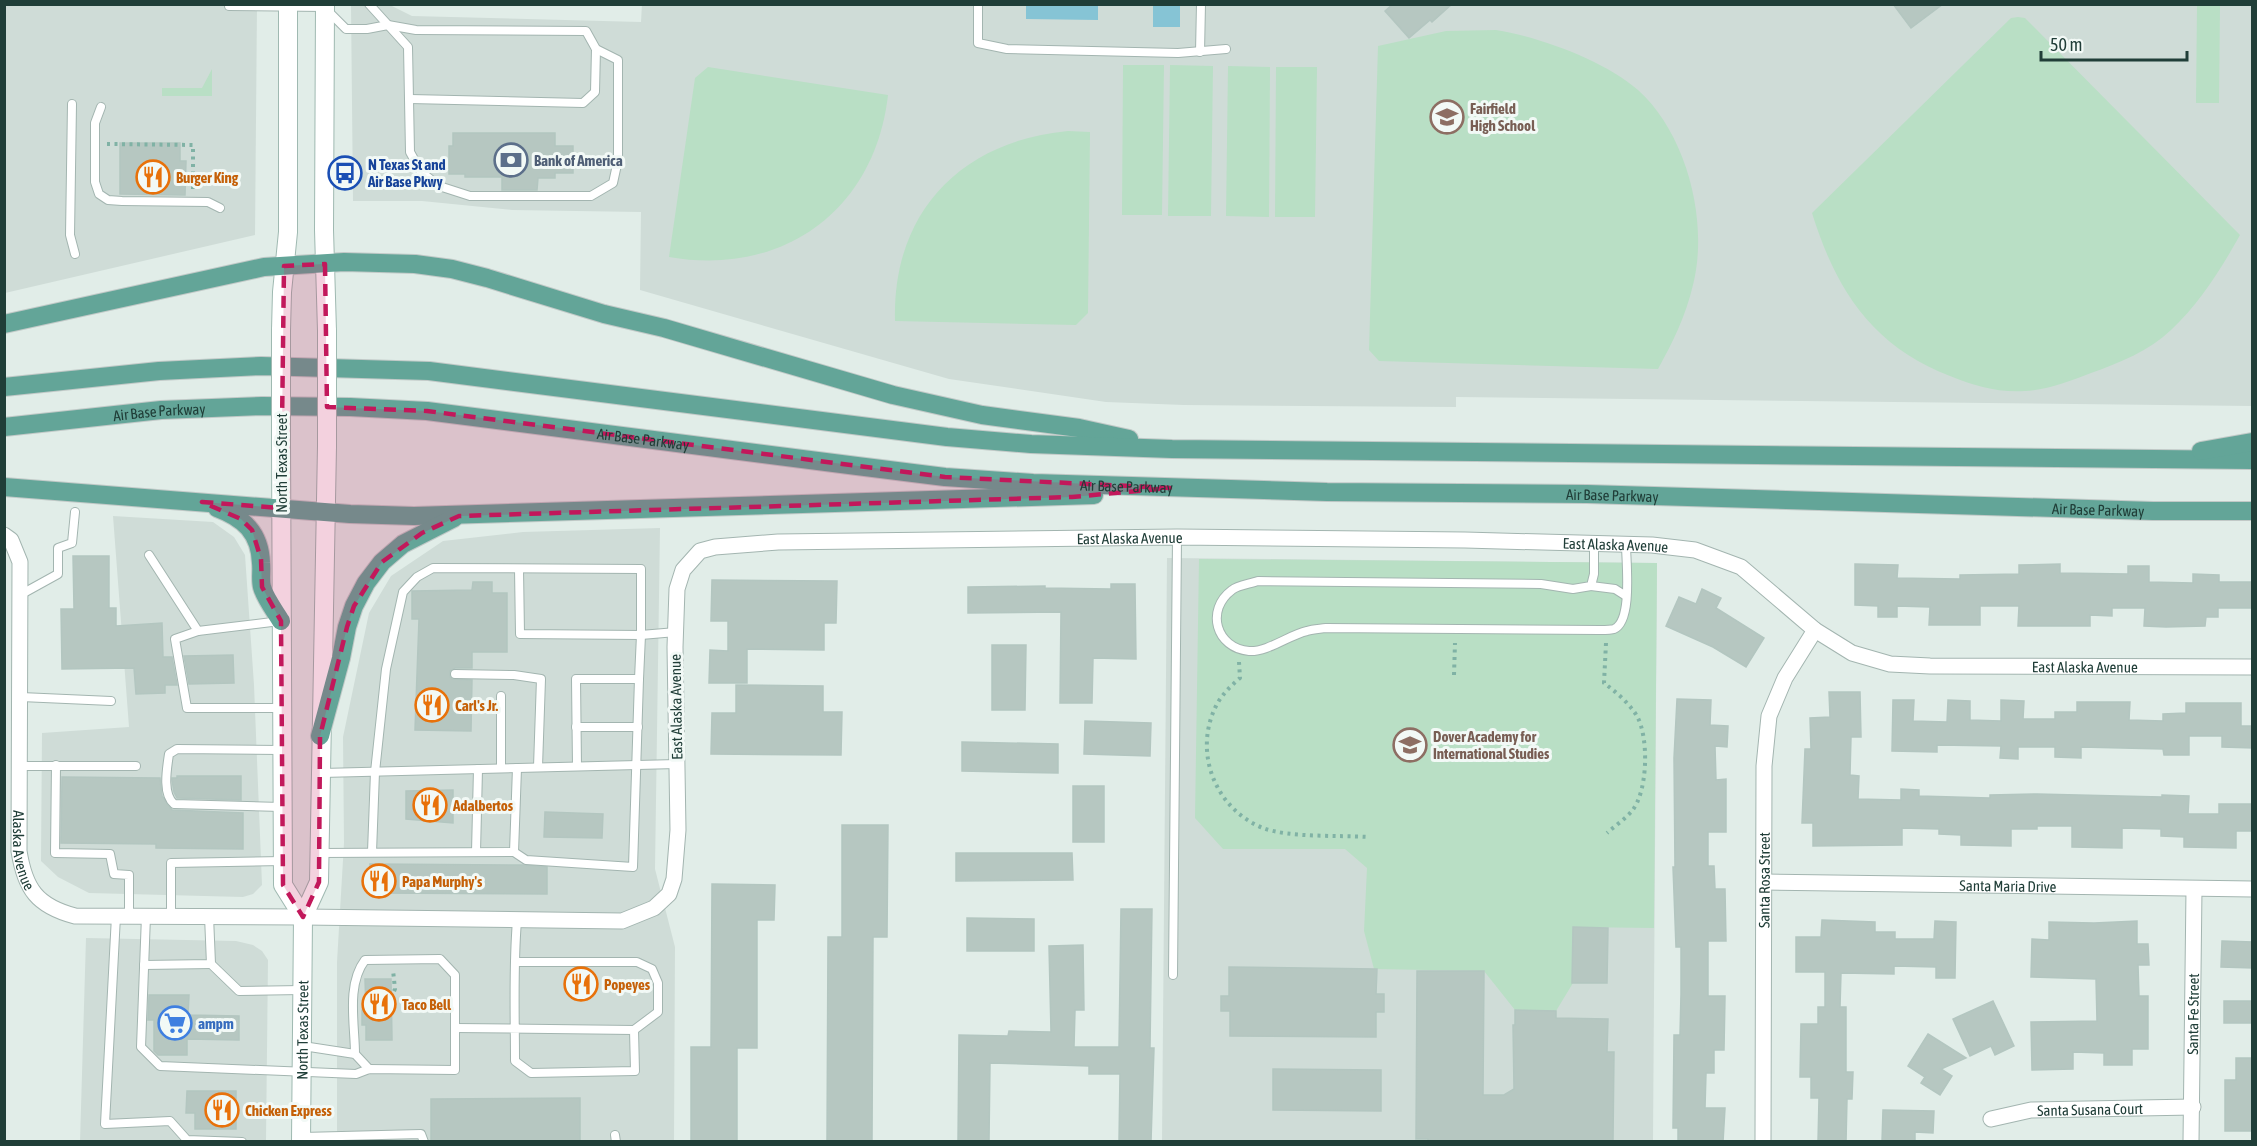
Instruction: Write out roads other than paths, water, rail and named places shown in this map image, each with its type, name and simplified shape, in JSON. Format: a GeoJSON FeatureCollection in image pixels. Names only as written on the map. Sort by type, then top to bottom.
{"type":"FeatureCollection","features":[{"type":"Feature","properties":{"kind":"main road","name":"North Texas Street"},"geometry":{"type":"LineString","coordinates":[[288,6],[288,232],[281,330],[283,885],[303,916]]}},
{"type":"Feature","properties":{"kind":"main road","name":"North Texas Street"},"geometry":{"type":"LineString","coordinates":[[301,1139],[303,916],[319,882],[320,853],[320,736],[327,446],[326,6]]}},
{"type":"Feature","properties":{"kind":"main road"},"geometry":{"type":"LineString","coordinates":[[4,324],[264,267],[415,264],[452,269],[893,395],[982,415],[1079,428],[1172,449]]}},
{"type":"Feature","properties":{"kind":"main road"},"geometry":{"type":"LineString","coordinates":[[4,387],[159,370],[261,366],[429,371],[937,435],[1031,444],[1172,449],[2253,460]]}},
{"type":"Feature","properties":{"kind":"main road","name":"Air Base Parkway"},"geometry":{"type":"LineString","coordinates":[[4,427],[161,411],[262,406],[405,410],[514,421],[945,477],[1033,483],[1170,488],[1587,494],[2141,511],[2253,511]]}},
{"type":"Feature","properties":{"kind":"main road"},"geometry":{"type":"LineString","coordinates":[[2153,459],[2253,442]]}},
{"type":"Feature","properties":{"kind":"main road"},"geometry":{"type":"LineString","coordinates":[[4,487],[326,512],[459,516],[1072,497],[1170,488]]}},
{"type":"Feature","properties":{"kind":"main road"},"geometry":{"type":"LineString","coordinates":[[201,502],[241,519],[252,530],[258,542],[261,559],[262,587],[281,621]]}},
{"type":"Feature","properties":{"kind":"main road"},"geometry":{"type":"LineString","coordinates":[[320,736],[347,627],[354,606],[366,583],[382,562],[403,544],[459,516]]}},
{"type":"Feature","properties":{"kind":"street","name":"Alaska Avenue"},"geometry":{"type":"LineString","coordinates":[[4,535],[11,540],[20,562],[19,851],[22,872],[30,890],[56,911],[75,916],[303,916]]}},
{"type":"Feature","properties":{"kind":"street","name":"East Alaska Avenue"},"geometry":{"type":"LineString","coordinates":[[303,916],[622,921],[654,908],[669,894],[674,879],[678,830],[677,589],[683,570],[700,551],[715,547],[778,542],[1177,537],[1626,544],[1695,550],[1741,567],[1784,601],[1815,630],[1852,652],[1890,663],[1930,666],[2253,667]]}},
{"type":"Feature","properties":{"kind":"street","name":"Santa Rosa Street"},"geometry":{"type":"LineString","coordinates":[[1763,1142],[1764,766],[1769,716],[1785,678],[1815,630]]}},
{"type":"Feature","properties":{"kind":"street","name":"Santa Maria Drive"},"geometry":{"type":"LineString","coordinates":[[1764,882],[2253,889]]}},
{"type":"Feature","properties":{"kind":"street","name":"Santa Fe Street"},"geometry":{"type":"LineString","coordinates":[[2192,1142],[2194,889]]}},
{"type":"Feature","properties":{"kind":"street","name":"Santa Susana Court"},"geometry":{"type":"LineString","coordinates":[[1991,1119],[2031,1110],[2193,1107]]}},
{"type":"Feature","properties":{"kind":"lane"},"geometry":{"type":"LineString","coordinates":[[369,4],[408,47],[410,152],[421,172],[439,186],[470,196],[591,196],[613,183],[618,160],[618,60],[596,49]]}},
{"type":"Feature","properties":{"kind":"lane"},"geometry":{"type":"LineString","coordinates":[[978,4],[978,42],[1007,49],[1200,52],[1226,49]]}},
{"type":"Feature","properties":{"kind":"lane"},"geometry":{"type":"LineString","coordinates":[[1200,52],[1201,4]]}},
{"type":"Feature","properties":{"kind":"lane"},"geometry":{"type":"LineString","coordinates":[[229,6],[326,6],[346,29],[368,29],[388,25],[416,30],[586,31],[596,49],[595,92],[583,103],[410,99]]}},
{"type":"Feature","properties":{"kind":"lane"},"geometry":{"type":"LineString","coordinates":[[72,104],[70,235],[75,254]]}},
{"type":"Feature","properties":{"kind":"lane"},"geometry":{"type":"LineString","coordinates":[[101,106],[95,123],[95,182],[99,194],[108,200],[208,202],[220,208]]}},
{"type":"Feature","properties":{"kind":"lane"},"geometry":{"type":"LineString","coordinates":[[20,595],[58,574],[58,548],[72,543],[75,512]]}},
{"type":"Feature","properties":{"kind":"lane"},"geometry":{"type":"LineString","coordinates":[[1173,975],[1177,537]]}},
{"type":"Feature","properties":{"kind":"lane"},"geometry":{"type":"LineString","coordinates":[[1590,586],[1594,574],[1594,543]]}},
{"type":"Feature","properties":{"kind":"lane"},"geometry":{"type":"LineString","coordinates":[[1626,544],[1627,607],[1623,621],[1614,629],[1326,628],[1306,631],[1251,651],[1235,648],[1223,639],[1216,623],[1218,605],[1233,589],[1258,581],[1541,584],[1573,589],[1590,586],[1615,589],[1626,596]]}},
{"type":"Feature","properties":{"kind":"lane"},"geometry":{"type":"LineString","coordinates":[[149,555],[198,631]]}},
{"type":"Feature","properties":{"kind":"lane"},"geometry":{"type":"LineString","coordinates":[[320,853],[514,852],[526,860],[633,867],[641,568],[433,568],[417,577],[403,592],[386,669],[375,772],[372,852]]}},
{"type":"Feature","properties":{"kind":"lane"},"geometry":{"type":"LineString","coordinates":[[519,568],[519,634],[676,632]]}},
{"type":"Feature","properties":{"kind":"lane"},"geometry":{"type":"LineString","coordinates":[[281,621],[198,631],[175,639],[187,708],[282,708]]}},
{"type":"Feature","properties":{"kind":"lane"},"geometry":{"type":"LineString","coordinates":[[455,674],[514,675],[541,679],[538,767]]}},
{"type":"Feature","properties":{"kind":"lane"},"geometry":{"type":"LineString","coordinates":[[577,766],[576,679],[639,679]]}},
{"type":"Feature","properties":{"kind":"lane"},"geometry":{"type":"LineString","coordinates":[[501,696],[501,768]]}},
{"type":"Feature","properties":{"kind":"lane"},"geometry":{"type":"LineString","coordinates":[[21,697],[111,701]]}},
{"type":"Feature","properties":{"kind":"lane"},"geometry":{"type":"LineString","coordinates":[[576,727],[638,727]]}},
{"type":"Feature","properties":{"kind":"lane"},"geometry":{"type":"LineString","coordinates":[[283,750],[177,749],[169,754],[168,797],[174,804],[283,807]]}},
{"type":"Feature","properties":{"kind":"lane"},"geometry":{"type":"LineString","coordinates":[[320,773],[677,764]]}},
{"type":"Feature","properties":{"kind":"lane"},"geometry":{"type":"LineString","coordinates":[[56,765],[55,853],[110,854],[114,874],[129,875],[123,916],[105,1124],[170,1121],[187,1140],[242,1142]]}},
{"type":"Feature","properties":{"kind":"lane"},"geometry":{"type":"LineString","coordinates":[[20,766],[135,766]]}},
{"type":"Feature","properties":{"kind":"lane"},"geometry":{"type":"LineString","coordinates":[[514,852],[517,768]]}},
{"type":"Feature","properties":{"kind":"lane"},"geometry":{"type":"LineString","coordinates":[[476,852],[478,769]]}},
{"type":"Feature","properties":{"kind":"lane"},"geometry":{"type":"LineString","coordinates":[[171,916],[171,863],[283,861]]}},
{"type":"Feature","properties":{"kind":"lane"},"geometry":{"type":"LineString","coordinates":[[146,916],[141,1047],[160,1066],[356,1074],[369,1070],[454,1070],[455,975],[440,959],[365,960],[358,970],[354,992],[355,1054]]}},
{"type":"Feature","properties":{"kind":"lane"},"geometry":{"type":"LineString","coordinates":[[209,916],[211,964],[239,991],[302,990]]}},
{"type":"Feature","properties":{"kind":"lane"},"geometry":{"type":"LineString","coordinates":[[517,921],[515,1061],[531,1073],[635,1071],[634,1030]]}},
{"type":"Feature","properties":{"kind":"lane"},"geometry":{"type":"LineString","coordinates":[[455,1028],[634,1030],[658,1012],[658,983],[652,969],[637,962],[515,962]]}},
{"type":"Feature","properties":{"kind":"lane"},"geometry":{"type":"LineString","coordinates":[[144,965],[211,964]]}},
{"type":"Feature","properties":{"kind":"lane"},"geometry":{"type":"LineString","coordinates":[[302,1046],[355,1054],[369,1070]]}},
{"type":"Feature","properties":{"kind":"lane"},"geometry":{"type":"LineString","coordinates":[[301,1139],[421,1134],[424,1142]]}},
{"type":"Feature","properties":{"kind":"water"},"geometry":{"type":"Polygon","coordinates":[[[1026,5],[1098,5],[1098,20],[1026,19],[1026,5]]]}},
{"type":"Feature","properties":{"kind":"water"},"geometry":{"type":"Polygon","coordinates":[[[1153,5],[1180,5],[1180,27],[1153,27],[1153,5]]]}},
{"type":"Feature","properties":{"kind":"place","name":"Fairfield High School"},"geometry":{"type":"Point","coordinates":[1447,117]}},
{"type":"Feature","properties":{"kind":"place","name":"Bank of America"},"geometry":{"type":"Point","coordinates":[511,160]}},
{"type":"Feature","properties":{"kind":"place","name":"N Texas St and Air Base Pkwy"},"geometry":{"type":"Point","coordinates":[345,173]}},
{"type":"Feature","properties":{"kind":"place","name":"Burger King"},"geometry":{"type":"Point","coordinates":[153,177]}},
{"type":"Feature","properties":{"kind":"place","name":"Carl's Jr."},"geometry":{"type":"Point","coordinates":[432,705]}},
{"type":"Feature","properties":{"kind":"place","name":"Dover Academy for International Studies"},"geometry":{"type":"Point","coordinates":[1410,745]}},
{"type":"Feature","properties":{"kind":"place","name":"Adalbertos"},"geometry":{"type":"Point","coordinates":[430,805]}},
{"type":"Feature","properties":{"kind":"place","name":"Papa Murphy's"},"geometry":{"type":"Point","coordinates":[379,881]}},
{"type":"Feature","properties":{"kind":"place","name":"Popeyes"},"geometry":{"type":"Point","coordinates":[581,984]}},
{"type":"Feature","properties":{"kind":"place","name":"Taco Bell"},"geometry":{"type":"Point","coordinates":[379,1004]}},
{"type":"Feature","properties":{"kind":"place","name":"ampm"},"geometry":{"type":"Point","coordinates":[175,1023]}},
{"type":"Feature","properties":{"kind":"place","name":"Chicken Express"},"geometry":{"type":"Point","coordinates":[222,1110]}}]}
